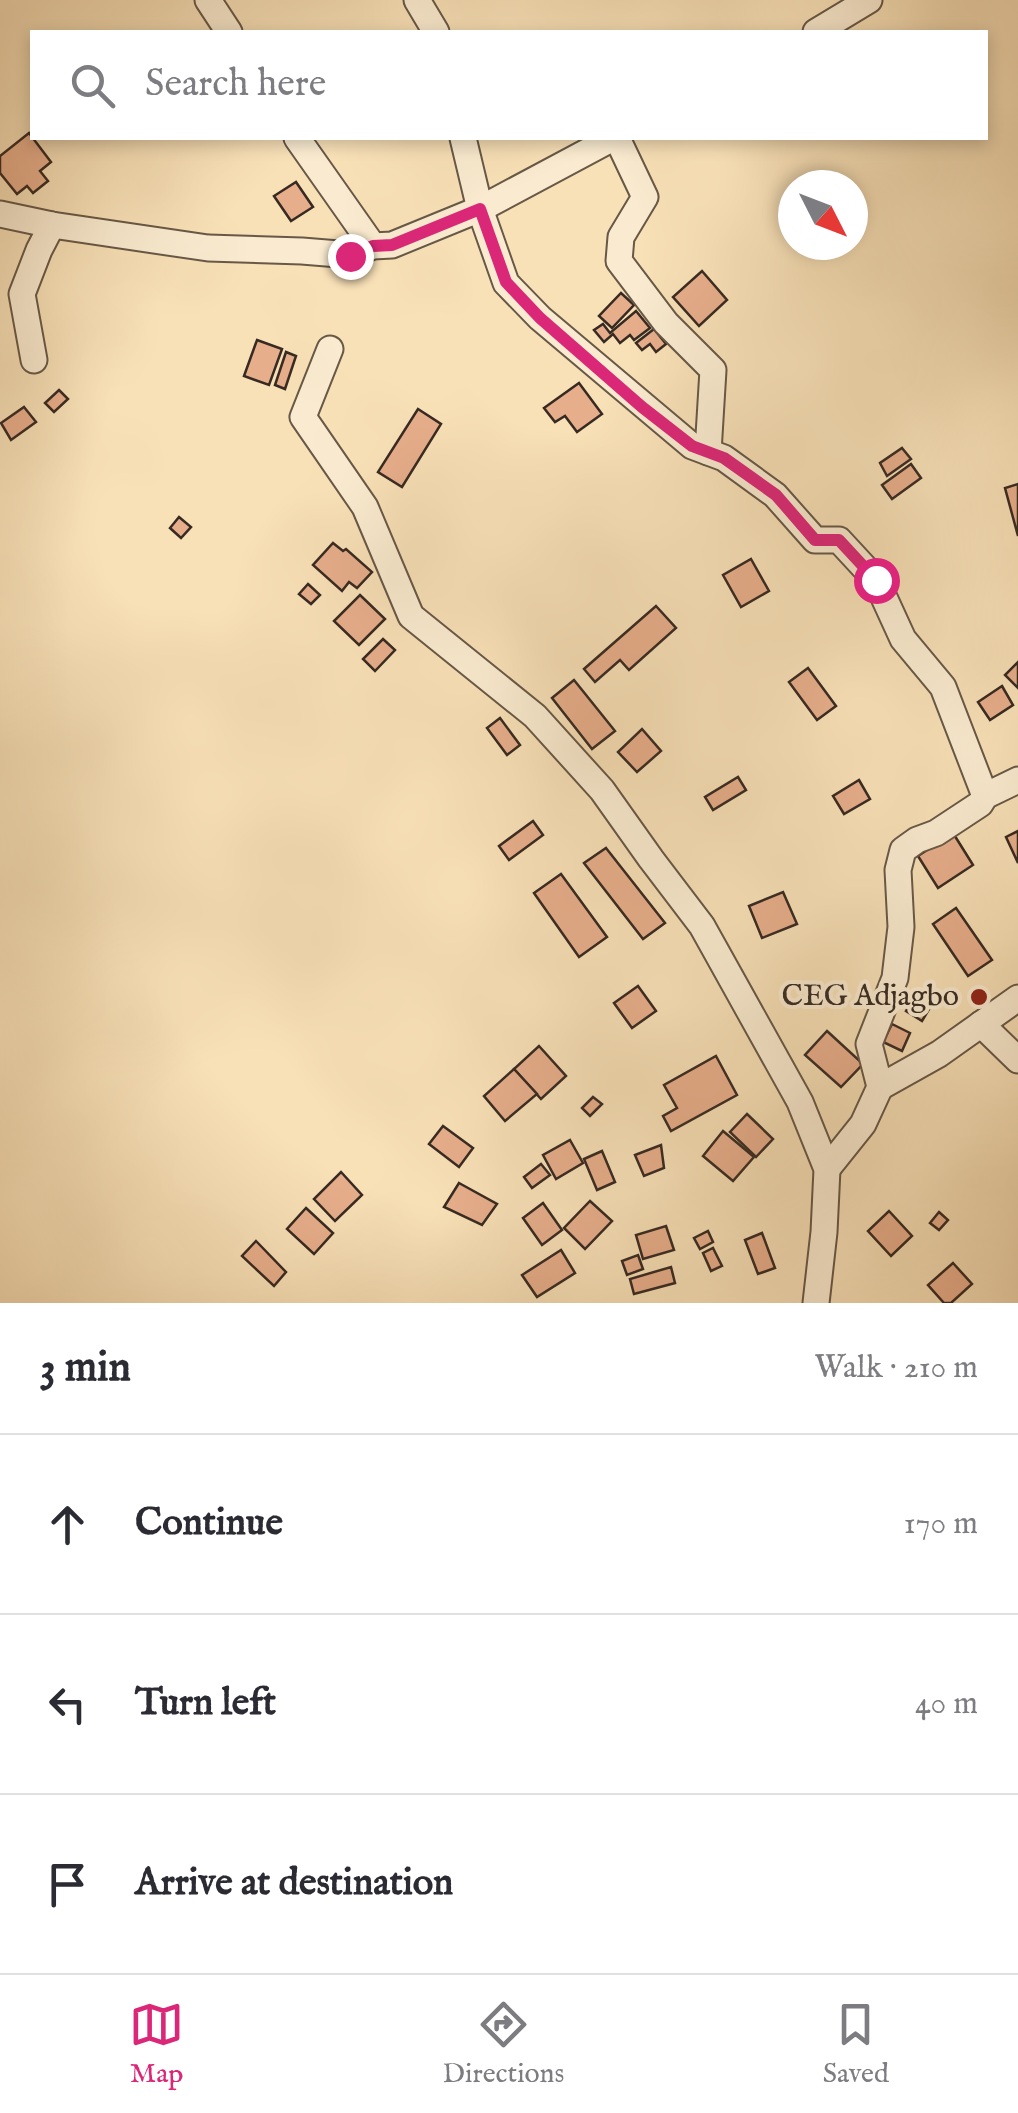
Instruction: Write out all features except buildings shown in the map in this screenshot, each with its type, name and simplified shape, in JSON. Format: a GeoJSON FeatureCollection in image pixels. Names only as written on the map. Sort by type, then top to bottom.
{"type":"FeatureCollection","features":[{"type":"Feature","properties":{"kind":"street"},"geometry":{"type":"LineString","coordinates":[[208,0],[228,30]]}},
{"type":"Feature","properties":{"kind":"street"},"geometry":{"type":"LineString","coordinates":[[417,0],[435,30]]}},
{"type":"Feature","properties":{"kind":"street"},"geometry":{"type":"LineString","coordinates":[[819,30],[869,0]]}},
{"type":"Feature","properties":{"kind":"street"},"geometry":{"type":"LineString","coordinates":[[298,140],[373,246]]}},
{"type":"Feature","properties":{"kind":"street"},"geometry":{"type":"LineString","coordinates":[[463,140],[480,209],[506,282],[540,318],[692,446],[724,458],[776,495],[815,540],[839,540],[876,580],[904,639],[943,686],[986,796]]}},
{"type":"Feature","properties":{"kind":"street"},"geometry":{"type":"LineString","coordinates":[[0,214],[208,248],[350,256],[373,246],[392,245],[480,209],[611,140]]}},
{"type":"Feature","properties":{"kind":"street"},"geometry":{"type":"LineString","coordinates":[[616,140],[645,197],[620,237],[618,261],[666,323],[713,370],[708,452]]}},
{"type":"Feature","properties":{"kind":"street"},"geometry":{"type":"LineString","coordinates":[[34,360],[22,294],[52,225]]}},
{"type":"Feature","properties":{"kind":"street"},"geometry":{"type":"LineString","coordinates":[[330,349],[303,417],[364,507],[411,616],[534,716],[602,790],[702,926],[800,1102],[826,1169],[816,1303]]}},
{"type":"Feature","properties":{"kind":"street"},"geometry":{"type":"LineString","coordinates":[[880,1087],[869,1044],[895,978],[900,927],[898,870],[903,850],[1018,780]]}},
{"type":"Feature","properties":{"kind":"street"},"geometry":{"type":"LineString","coordinates":[[826,1169],[863,1124],[880,1087],[939,1054],[1018,998]]}},
{"type":"Feature","properties":{"kind":"street"},"geometry":{"type":"LineString","coordinates":[[982,1024],[1018,1060]]}},
{"type":"Feature","properties":{"kind":"place","name":"CEG Adjagbo"},"geometry":{"type":"Point","coordinates":[979,997]}},
{"type":"Feature","properties":{"kind":"route"},"geometry":{"type":"LineString","coordinates":[[350,256],[373,246],[392,245],[480,209],[506,282],[540,318],[692,446],[724,458],[776,495],[815,540],[839,540],[876,580]]}}]}
